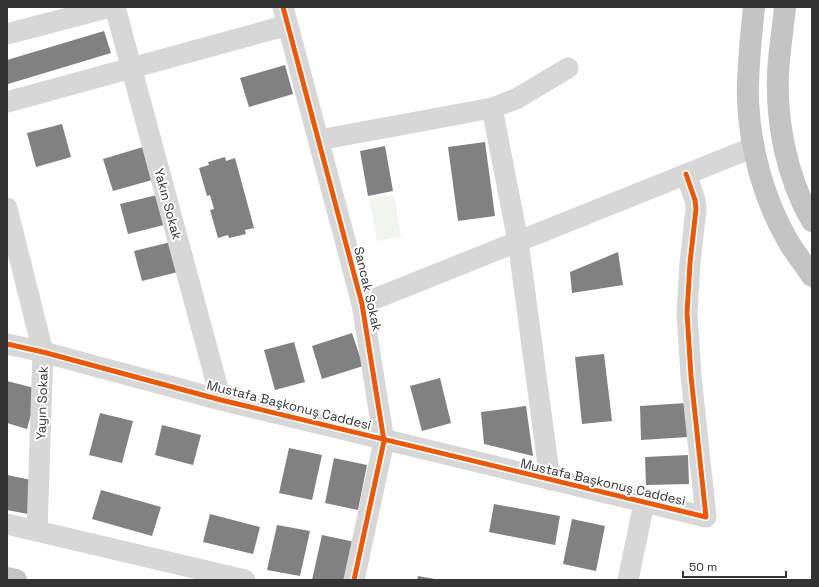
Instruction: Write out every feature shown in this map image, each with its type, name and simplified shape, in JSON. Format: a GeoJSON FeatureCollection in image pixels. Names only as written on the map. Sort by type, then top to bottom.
{"type":"FeatureCollection","features":[{"type":"Feature","properties":{"kind":"highway"},"geometry":{"type":"LineString","coordinates":[[754,7],[748,100],[754,147],[761,176],[778,219],[788,240],[812,276]]}},
{"type":"Feature","properties":{"kind":"highway"},"geometry":{"type":"LineString","coordinates":[[785,7],[778,74],[780,121],[792,174],[812,221]]}},
{"type":"Feature","properties":{"kind":"highway"},"geometry":{"type":"LineString","coordinates":[[7,578],[16,580]]}},
{"type":"Feature","properties":{"kind":"street"},"geometry":{"type":"LineString","coordinates":[[7,34],[110,7]]}},
{"type":"Feature","properties":{"kind":"street","name":"Yakın Sokak"},"geometry":{"type":"LineString","coordinates":[[115,7],[221,400]]}},
{"type":"Feature","properties":{"kind":"street"},"geometry":{"type":"LineString","coordinates":[[7,102],[132,68],[286,16]]}},
{"type":"Feature","properties":{"kind":"street","name":"Sancak Sokak"},"geometry":{"type":"LineString","coordinates":[[286,16],[362,304],[384,440],[354,580]]}},
{"type":"Feature","properties":{"kind":"street"},"geometry":{"type":"LineString","coordinates":[[319,140],[492,108],[516,99],[568,68]]}},
{"type":"Feature","properties":{"kind":"street"},"geometry":{"type":"LineString","coordinates":[[492,108],[518,241],[550,480]]}},
{"type":"Feature","properties":{"kind":"street"},"geometry":{"type":"LineString","coordinates":[[362,304],[754,147]]}},
{"type":"Feature","properties":{"kind":"street","name":"Mustafa Başkonuş Caddesi"},"geometry":{"type":"LineString","coordinates":[[7,344],[43,352],[221,400],[706,517],[691,376],[687,312],[696,200],[686,174]]}},
{"type":"Feature","properties":{"kind":"street","name":"Yayın Sokak"},"geometry":{"type":"LineString","coordinates":[[7,208],[43,352],[37,531]]}},
{"type":"Feature","properties":{"kind":"street"},"geometry":{"type":"LineString","coordinates":[[628,580],[644,502]]}},
{"type":"Feature","properties":{"kind":"street"},"geometry":{"type":"LineString","coordinates":[[7,524],[244,580]]}},
{"type":"Feature","properties":{"kind":"shaded area"},"geometry":{"type":"Polygon","coordinates":[[[394,195],[401,237],[377,241],[369,199],[394,195]]]}},
{"type":"Feature","properties":{"kind":"building"},"geometry":{"type":"Polygon","coordinates":[[[104,31],[111,53],[8,84],[7,60],[104,31]]]}},
{"type":"Feature","properties":{"kind":"building"},"geometry":{"type":"Polygon","coordinates":[[[285,65],[293,94],[249,107],[240,78],[285,65]]]}},
{"type":"Feature","properties":{"kind":"building"},"geometry":{"type":"Polygon","coordinates":[[[62,124],[71,157],[36,167],[27,133],[62,124]]]}},
{"type":"Feature","properties":{"kind":"building"},"geometry":{"type":"Polygon","coordinates":[[[485,142],[495,216],[458,221],[448,147],[485,142]]]}},
{"type":"Feature","properties":{"kind":"building"},"geometry":{"type":"Polygon","coordinates":[[[385,146],[393,191],[368,196],[360,151],[385,146]]]}},
{"type":"Feature","properties":{"kind":"building"},"geometry":{"type":"Polygon","coordinates":[[[143,147],[152,180],[113,191],[103,159],[143,147]]]}},
{"type":"Feature","properties":{"kind":"building"},"geometry":{"type":"Polygon","coordinates":[[[225,157],[226,161],[235,158],[254,228],[245,230],[246,234],[229,238],[228,235],[218,238],[210,210],[214,209],[210,195],[207,196],[199,168],[209,165],[208,162],[225,157]]]}},
{"type":"Feature","properties":{"kind":"building"},"geometry":{"type":"Polygon","coordinates":[[[157,195],[164,225],[128,234],[120,204],[157,195]]]}},
{"type":"Feature","properties":{"kind":"building"},"geometry":{"type":"Polygon","coordinates":[[[171,242],[178,272],[142,281],[134,251],[171,242]]]}},
{"type":"Feature","properties":{"kind":"building"},"geometry":{"type":"Polygon","coordinates":[[[618,252],[623,285],[572,293],[570,272],[618,252]]]}},
{"type":"Feature","properties":{"kind":"building"},"geometry":{"type":"Polygon","coordinates":[[[352,333],[363,366],[322,379],[312,346],[352,333]]]}},
{"type":"Feature","properties":{"kind":"building"},"geometry":{"type":"Polygon","coordinates":[[[294,342],[305,382],[275,390],[264,350],[294,342]]]}},
{"type":"Feature","properties":{"kind":"building"},"geometry":{"type":"Polygon","coordinates":[[[604,354],[612,421],[582,424],[575,357],[604,354]]]}},
{"type":"Feature","properties":{"kind":"building"},"geometry":{"type":"Polygon","coordinates":[[[440,378],[451,423],[422,431],[410,386],[440,378]]]}},
{"type":"Feature","properties":{"kind":"building"},"geometry":{"type":"Polygon","coordinates":[[[7,381],[38,389],[27,429],[7,423],[7,381]]]}},
{"type":"Feature","properties":{"kind":"building"},"geometry":{"type":"Polygon","coordinates":[[[686,403],[688,437],[641,440],[640,406],[686,403]]]}},
{"type":"Feature","properties":{"kind":"building"},"geometry":{"type":"Polygon","coordinates":[[[526,406],[533,456],[484,444],[481,412],[526,406]]]}},
{"type":"Feature","properties":{"kind":"building"},"geometry":{"type":"Polygon","coordinates":[[[100,413],[133,421],[122,463],[89,455],[100,413]]]}},
{"type":"Feature","properties":{"kind":"building"},"geometry":{"type":"Polygon","coordinates":[[[162,425],[201,435],[193,465],[155,455],[162,425]]]}},
{"type":"Feature","properties":{"kind":"building"},"geometry":{"type":"Polygon","coordinates":[[[289,448],[322,455],[312,500],[279,493],[289,448]]]}},
{"type":"Feature","properties":{"kind":"building"},"geometry":{"type":"Polygon","coordinates":[[[688,455],[689,484],[646,485],[645,457],[688,455]]]}},
{"type":"Feature","properties":{"kind":"building"},"geometry":{"type":"Polygon","coordinates":[[[334,458],[367,465],[358,510],[325,503],[334,458]]]}},
{"type":"Feature","properties":{"kind":"building"},"geometry":{"type":"Polygon","coordinates":[[[7,475],[36,481],[28,514],[7,510],[7,475]]]}},
{"type":"Feature","properties":{"kind":"building"},"geometry":{"type":"Polygon","coordinates":[[[101,490],[161,507],[152,536],[92,519],[101,490]]]}},
{"type":"Feature","properties":{"kind":"building"},"geometry":{"type":"Polygon","coordinates":[[[494,504],[560,516],[555,545],[489,532],[494,504]]]}},
{"type":"Feature","properties":{"kind":"building"},"geometry":{"type":"Polygon","coordinates":[[[210,514],[260,527],[253,554],[203,542],[210,514]]]}},
{"type":"Feature","properties":{"kind":"building"},"geometry":{"type":"Polygon","coordinates":[[[572,519],[605,526],[596,571],[563,564],[572,519]]]}},
{"type":"Feature","properties":{"kind":"building"},"geometry":{"type":"Polygon","coordinates":[[[277,525],[310,531],[300,576],[267,570],[277,525]]]}},
{"type":"Feature","properties":{"kind":"building"},"geometry":{"type":"Polygon","coordinates":[[[322,535],[355,542],[347,580],[312,580],[322,535]]]}},
{"type":"Feature","properties":{"kind":"building"},"geometry":{"type":"Polygon","coordinates":[[[418,576],[435,579],[435,580],[417,580],[418,576]]]}},
{"type":"Feature","properties":{"kind":"cycle path"},"geometry":{"type":"LineString","coordinates":[[283,7],[362,304],[384,441],[354,580]]}},
{"type":"Feature","properties":{"kind":"cycle path"},"geometry":{"type":"LineString","coordinates":[[7,344],[43,352],[221,400],[706,517],[691,376],[687,313],[690,263],[696,209],[695,200],[686,174]]}}]}
